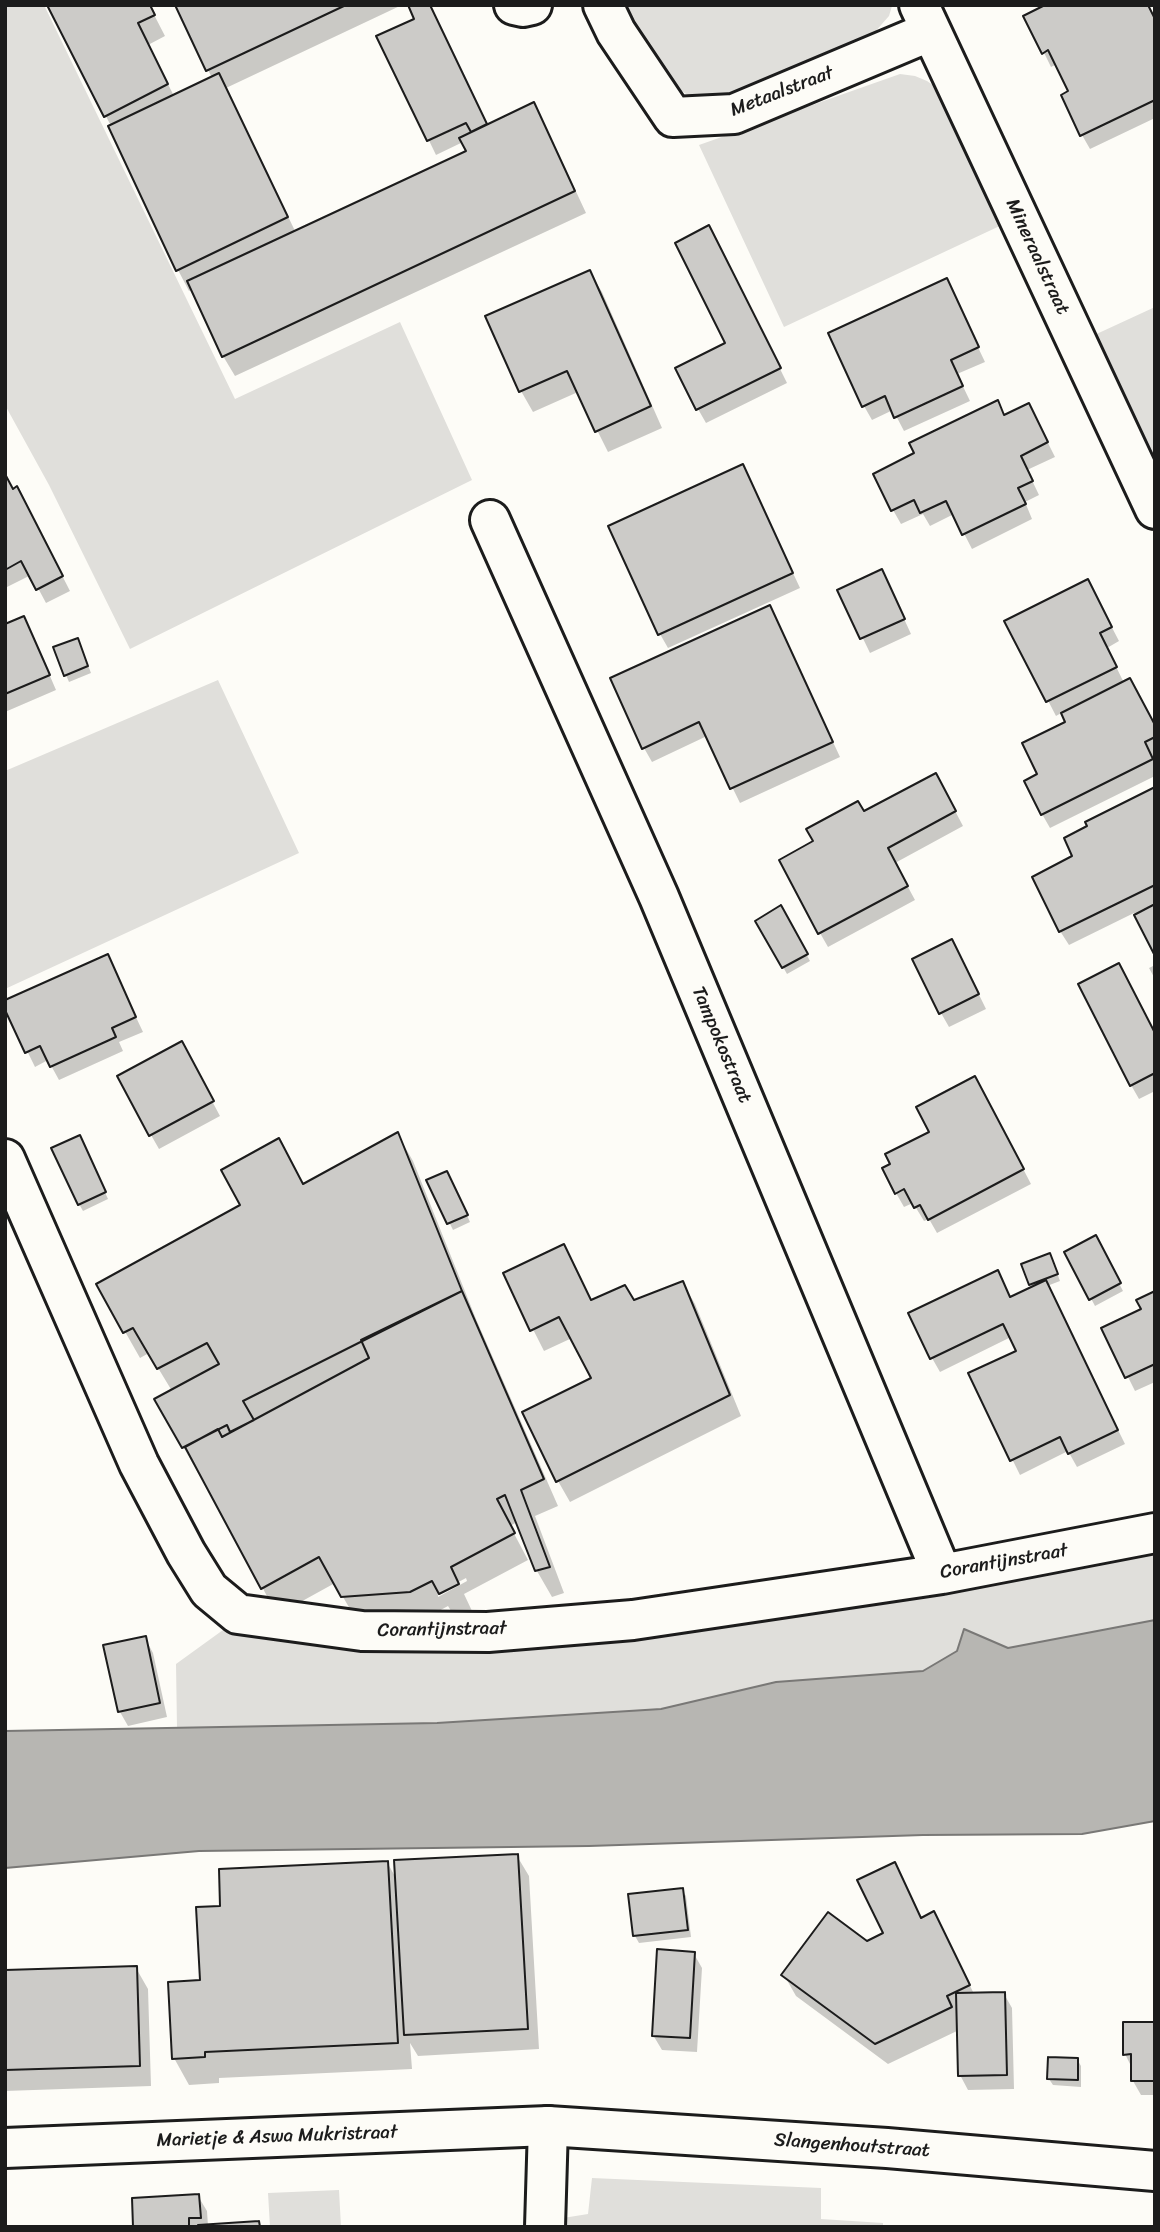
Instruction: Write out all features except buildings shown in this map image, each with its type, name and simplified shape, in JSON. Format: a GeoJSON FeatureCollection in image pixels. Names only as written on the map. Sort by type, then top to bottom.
{"type":"FeatureCollection","features":[{"type":"Feature","properties":{"kind":"street"},"geometry":{"type":"LineString","coordinates":[[514,5],[523,8],[532,5]]}},
{"type":"Feature","properties":{"kind":"street","name":"Metaalstraat"},"geometry":{"type":"LineString","coordinates":[[603,5],[615,32],[673,117],[734,114],[925,18]]}},
{"type":"Feature","properties":{"kind":"street","name":"Mineraalstraat"},"geometry":{"type":"LineString","coordinates":[[925,18],[1155,509]]}},
{"type":"Feature","properties":{"kind":"street","name":"Tampokostraat"},"geometry":{"type":"LineString","coordinates":[[490,520],[659,897],[942,1574]]}},
{"type":"Feature","properties":{"kind":"street","name":"Corantijnstraat"},"geometry":{"type":"LineString","coordinates":[[5,1159],[139,1464],[186,1553],[209,1590],[238,1614],[362,1631],[488,1632],[633,1620],[942,1574],[1155,1533]]}},
{"type":"Feature","properties":{"kind":"street"},"geometry":{"type":"LineString","coordinates":[[545,2227],[548,2126]]}},
{"type":"Feature","properties":{"kind":"street","name":"Marietje & Aswa Mukristraat"},"geometry":{"type":"LineString","coordinates":[[5,2148],[548,2126]]}},
{"type":"Feature","properties":{"kind":"street","name":"Slangenhoutstraat"},"geometry":{"type":"LineString","coordinates":[[548,2126],[887,2148],[1155,2171]]}},
{"type":"Feature","properties":{"kind":"shaded area"},"geometry":{"type":"Polygon","coordinates":[[[5,5],[44,5],[235,399],[400,322],[472,480],[130,649],[49,485],[5,405],[5,5]]]}},
{"type":"Feature","properties":{"kind":"shaded area"},"geometry":{"type":"Polygon","coordinates":[[[621,5],[892,6],[889,16],[874,33],[713,101],[692,98],[673,85],[621,5]]]}},
{"type":"Feature","properties":{"kind":"shaded area"},"geometry":{"type":"Polygon","coordinates":[[[900,74],[915,76],[937,88],[1004,224],[784,327],[699,145],[900,74]]]}},
{"type":"Feature","properties":{"kind":"shaded area"},"geometry":{"type":"Polygon","coordinates":[[[1155,307],[1155,473],[1090,337],[1155,307]]]}},
{"type":"Feature","properties":{"kind":"shaded area"},"geometry":{"type":"Polygon","coordinates":[[[218,680],[299,853],[5,989],[5,771],[218,680]]]}},
{"type":"Feature","properties":{"kind":"shaded area"},"geometry":{"type":"Polygon","coordinates":[[[1155,1550],[1155,1620],[1008,1648],[964,1629],[957,1651],[923,1671],[776,1682],[661,1709],[437,1723],[177,1728],[176,1664],[223,1630],[401,1647],[1155,1550]]]}},
{"type":"Feature","properties":{"kind":"shaded area"},"geometry":{"type":"Polygon","coordinates":[[[1155,1620],[1155,1821],[1082,1834],[923,1835],[589,1846],[199,1851],[5,1868],[5,1731],[437,1723],[661,1709],[776,1682],[923,1671],[957,1651],[964,1629],[1008,1648],[1155,1620]]]}},
{"type":"Feature","properties":{"kind":"shaded area"},"geometry":{"type":"Polygon","coordinates":[[[592,2178],[821,2188],[821,2219],[883,2223],[883,2227],[563,2227],[563,2218],[588,2214],[592,2178]]]}},
{"type":"Feature","properties":{"kind":"shaded area"},"geometry":{"type":"Polygon","coordinates":[[[339,2190],[341,2227],[270,2227],[268,2193],[339,2190]]]}}]}
